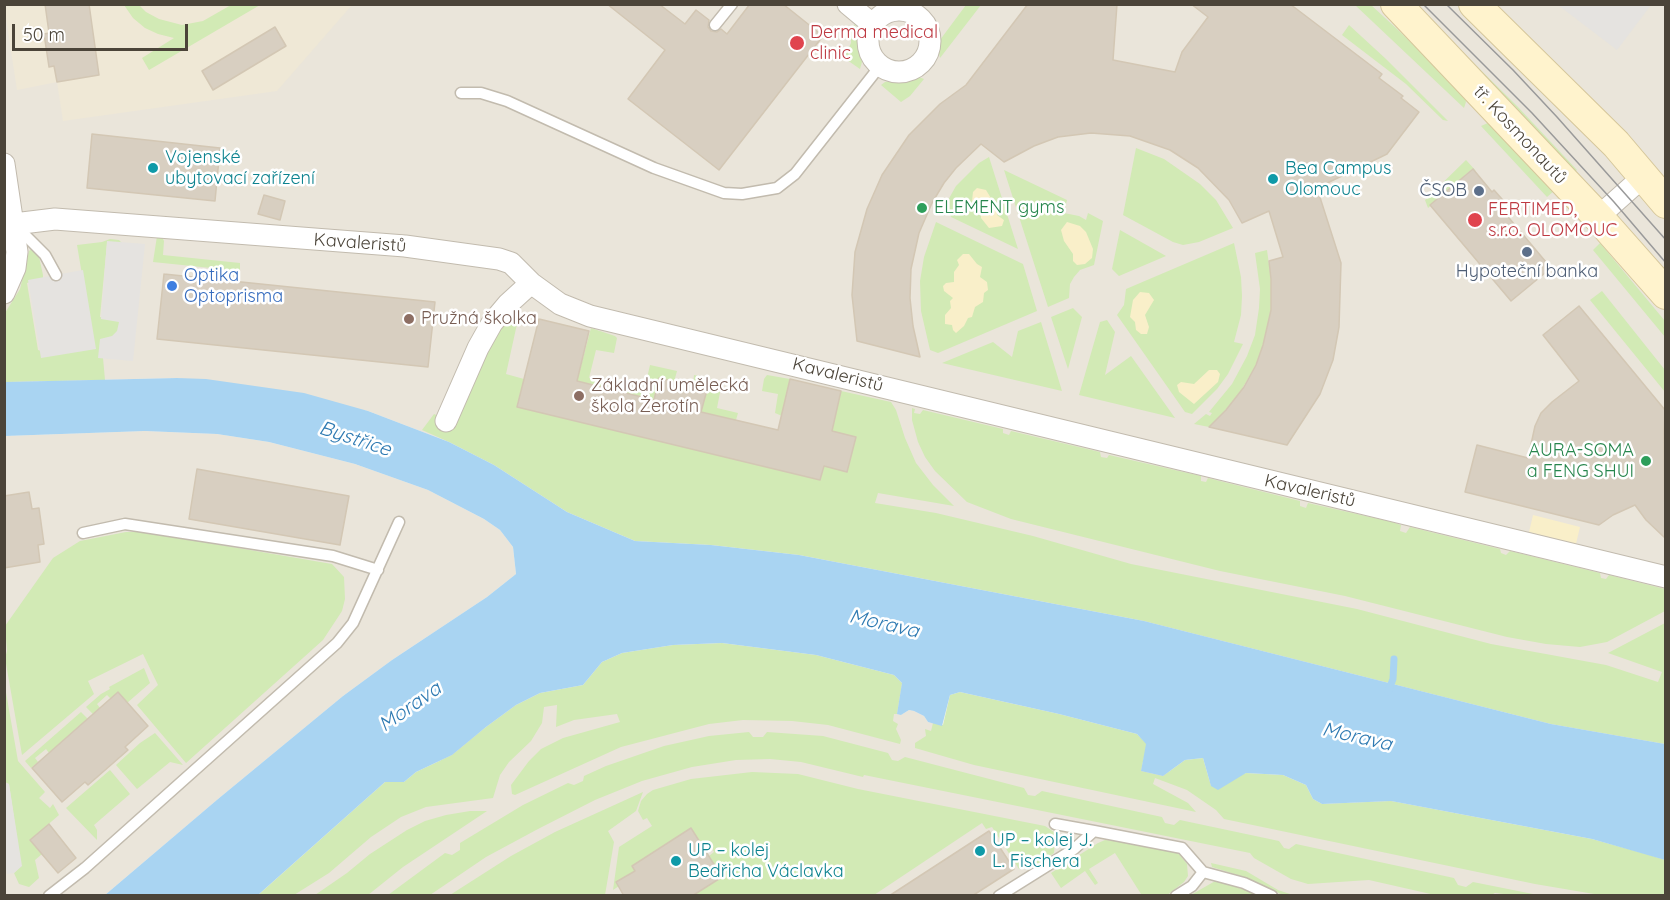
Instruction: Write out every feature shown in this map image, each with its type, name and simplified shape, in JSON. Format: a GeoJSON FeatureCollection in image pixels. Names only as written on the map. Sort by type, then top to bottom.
{"type":"FeatureCollection","features":[{"type":"Feature","properties":{"kind":"street"},"geometry":{"type":"LineString","coordinates":[[848,4],[872,24]]}},
{"type":"Feature","properties":{"kind":"street","name":"tř. Kosmonautů"},"geometry":{"type":"LineString","coordinates":[[1396,4],[1598,216],[1665,294]]}},
{"type":"Feature","properties":{"kind":"street"},"geometry":{"type":"LineString","coordinates":[[1474,4],[1616,144],[1665,203]]}},
{"type":"Feature","properties":{"kind":"street"},"geometry":{"type":"LineString","coordinates":[[924,11],[930,41],[923,61],[915,68],[905,72],[894,72],[880,66],[870,53],[867,43],[872,24],[887,12],[924,11]]}},
{"type":"Feature","properties":{"kind":"street"},"geometry":{"type":"LineString","coordinates":[[4,164],[17,252],[15,268],[4,293]]}},
{"type":"Feature","properties":{"kind":"street"},"geometry":{"type":"LineString","coordinates":[[1598,216],[1644,176]]}},
{"type":"Feature","properties":{"kind":"street","name":"Kavaleristů"},"geometry":{"type":"LineString","coordinates":[[14,224],[56,219],[405,246],[500,259],[511,263],[531,283],[560,304],[590,316],[1665,577]]}},
{"type":"Feature","properties":{"kind":"street"},"geometry":{"type":"LineString","coordinates":[[446,421],[478,348],[492,323],[508,304],[531,283]]}},
{"type":"Feature","properties":{"kind":"lane"},"geometry":{"type":"LineString","coordinates":[[715,25],[732,4]]}},
{"type":"Feature","properties":{"kind":"lane"},"geometry":{"type":"LineString","coordinates":[[461,93],[481,93],[507,100],[654,168],[724,193],[742,194],[777,188],[795,174],[880,66]]}},
{"type":"Feature","properties":{"kind":"lane"},"geometry":{"type":"LineString","coordinates":[[14,224],[45,255],[56,275]]}},
{"type":"Feature","properties":{"kind":"lane"},"geometry":{"type":"LineString","coordinates":[[50,896],[85,868],[337,644],[353,623],[399,522]]}},
{"type":"Feature","properties":{"kind":"lane"},"geometry":{"type":"LineString","coordinates":[[83,533],[125,524],[333,556],[378,570]]}},
{"type":"Feature","properties":{"kind":"lane"},"geometry":{"type":"LineString","coordinates":[[1056,824],[1182,848],[1203,872],[1234,880],[1272,896]]}},
{"type":"Feature","properties":{"kind":"lane"},"geometry":{"type":"LineString","coordinates":[[999,896],[1074,849],[1094,831]]}},
{"type":"Feature","properties":{"kind":"lane"},"geometry":{"type":"LineString","coordinates":[[1176,896],[1192,886],[1203,872]]}},
{"type":"Feature","properties":{"kind":"shaded area"},"geometry":{"type":"Polygon","coordinates":[[[4,5],[1665,5],[1665,744],[1551,724],[1144,621],[449,442],[368,411],[177,378],[5,382],[4,5]]]}},
{"type":"Feature","properties":{"kind":"shaded area"},"geometry":{"type":"Polygon","coordinates":[[[4,5],[352,5],[277,91],[63,121],[57,82],[17,90],[4,5]]]}},
{"type":"Feature","properties":{"kind":"shaded area"},"geometry":{"type":"Polygon","coordinates":[[[1558,5],[1651,5],[1617,50],[1558,5]]]}},
{"type":"Feature","properties":{"kind":"shaded area"},"geometry":{"type":"Polygon","coordinates":[[[107,241],[145,244],[133,361],[98,358],[100,339],[112,336],[117,331],[119,322],[101,319],[107,241]]]}},
{"type":"Feature","properties":{"kind":"shaded area"},"geometry":{"type":"Polygon","coordinates":[[[83,270],[96,349],[41,358],[28,280],[83,270]]]}},
{"type":"Feature","properties":{"kind":"shaded area"},"geometry":{"type":"Polygon","coordinates":[[[145,431],[217,434],[269,442],[355,464],[428,490],[484,519],[500,530],[513,547],[516,574],[487,597],[392,660],[343,696],[105,895],[5,895],[4,436],[145,431]]]}},
{"type":"Feature","properties":{"kind":"shaded area"},"geometry":{"type":"Polygon","coordinates":[[[902,683],[901,715],[909,710],[914,711],[924,716],[928,722],[1322,804],[1391,801],[1666,860],[1665,896],[258,896],[516,705],[902,683]]]}},
{"type":"Feature","properties":{"kind":"shaded area"},"geometry":{"type":"Polygon","coordinates":[[[4,783],[9,784],[22,866],[14,873],[7,874],[4,856],[4,783]]]}},
{"type":"Feature","properties":{"kind":"green space"},"geometry":{"type":"Polygon","coordinates":[[[124,5],[139,5],[159,19],[182,25],[203,21],[231,5],[260,5],[149,70],[142,58],[174,38],[145,28],[133,18],[124,5]]]}},
{"type":"Feature","properties":{"kind":"green space"},"geometry":{"type":"Polygon","coordinates":[[[966,5],[981,5],[940,58],[937,44],[966,5]]]}},
{"type":"Feature","properties":{"kind":"green space"},"geometry":{"type":"Polygon","coordinates":[[[1355,5],[1371,5],[1397,29],[1464,94],[1466,102],[1464,108],[1355,5]]]}},
{"type":"Feature","properties":{"kind":"green space"},"geometry":{"type":"Polygon","coordinates":[[[1415,5],[1517,106],[1577,170],[1571,175],[1415,5]]]}},
{"type":"Feature","properties":{"kind":"green space"},"geometry":{"type":"Polygon","coordinates":[[[855,24],[859,34],[862,62],[860,69],[845,56],[851,43],[851,29],[855,24]]]}},
{"type":"Feature","properties":{"kind":"green space"},"geometry":{"type":"Polygon","coordinates":[[[1349,25],[1448,121],[1443,120],[1406,84],[1342,35],[1349,25]]]}},
{"type":"Feature","properties":{"kind":"green space"},"geometry":{"type":"Polygon","coordinates":[[[916,76],[924,79],[910,96],[901,102],[881,85],[885,82],[916,76]]]}},
{"type":"Feature","properties":{"kind":"green space"},"geometry":{"type":"Polygon","coordinates":[[[1490,122],[1555,190],[1547,197],[1481,126],[1490,122]]]}},
{"type":"Feature","properties":{"kind":"green space"},"geometry":{"type":"Polygon","coordinates":[[[1136,148],[1164,159],[1200,184],[1216,200],[1233,228],[1199,242],[1183,245],[1123,215],[1136,148]]]}},
{"type":"Feature","properties":{"kind":"green space"},"geometry":{"type":"Polygon","coordinates":[[[989,157],[1018,249],[951,217],[949,211],[947,202],[956,186],[979,163],[989,157]]]}},
{"type":"Feature","properties":{"kind":"green space"},"geometry":{"type":"Polygon","coordinates":[[[1466,160],[1476,171],[1472,169],[1428,208],[1425,200],[1466,160]]]}},
{"type":"Feature","properties":{"kind":"green space"},"geometry":{"type":"Polygon","coordinates":[[[1004,170],[1067,200],[1064,213],[1086,220],[1088,213],[1103,221],[1094,265],[1080,270],[1074,277],[1070,284],[1069,298],[1048,307],[1004,170]]]}},
{"type":"Feature","properties":{"kind":"green space"},"geometry":{"type":"Polygon","coordinates":[[[936,222],[1023,264],[1037,311],[938,353],[930,350],[921,311],[920,281],[924,257],[936,222]]]}},
{"type":"Feature","properties":{"kind":"green space"},"geometry":{"type":"Polygon","coordinates":[[[1120,230],[1166,256],[1119,276],[1112,269],[1120,230]]]}},
{"type":"Feature","properties":{"kind":"green space"},"geometry":{"type":"Polygon","coordinates":[[[157,236],[162,237],[164,241],[163,255],[240,263],[240,271],[153,262],[157,236]]]}},
{"type":"Feature","properties":{"kind":"green space"},"geometry":{"type":"Polygon","coordinates":[[[110,239],[119,240],[122,243],[107,243],[100,317],[120,320],[118,333],[102,347],[105,380],[5,382],[5,313],[20,289],[29,251],[33,248],[38,252],[43,275],[43,279],[27,283],[38,350],[48,353],[94,346],[77,245],[110,239]]]}},
{"type":"Feature","properties":{"kind":"green space"},"geometry":{"type":"Polygon","coordinates":[[[1234,243],[1241,277],[1242,296],[1241,315],[1234,342],[1243,344],[1228,374],[1217,389],[1192,414],[1185,412],[1117,315],[1124,305],[1126,289],[1234,243]]]}},
{"type":"Feature","properties":{"kind":"green space"},"geometry":{"type":"Polygon","coordinates":[[[1600,243],[1665,321],[1665,337],[1593,250],[1600,243]]]}},
{"type":"Feature","properties":{"kind":"green space"},"geometry":{"type":"Polygon","coordinates":[[[1267,250],[1271,279],[1271,310],[1256,365],[1239,394],[1209,427],[1194,424],[1206,414],[1210,416],[1212,413],[1209,412],[1232,384],[1247,356],[1255,335],[1259,308],[1260,289],[1255,253],[1267,250]]]}},
{"type":"Feature","properties":{"kind":"green space"},"geometry":{"type":"Polygon","coordinates":[[[1602,291],[1665,370],[1665,392],[1590,300],[1602,291]]]}},
{"type":"Feature","properties":{"kind":"green space"},"geometry":{"type":"Polygon","coordinates":[[[1073,308],[1082,317],[1068,369],[1051,317],[1073,308]]]}},
{"type":"Feature","properties":{"kind":"green space"},"geometry":{"type":"Polygon","coordinates":[[[509,318],[514,318],[517,324],[506,374],[524,379],[518,407],[820,480],[841,391],[891,402],[916,463],[933,485],[954,506],[878,493],[875,503],[936,513],[1033,536],[1131,564],[1357,609],[1491,644],[1606,665],[1658,682],[1662,672],[1608,653],[1665,623],[1665,744],[1551,724],[1144,621],[799,555],[711,545],[635,541],[567,512],[494,465],[422,430],[434,414],[452,422],[495,328],[509,318]]]}},
{"type":"Feature","properties":{"kind":"green space"},"geometry":{"type":"Polygon","coordinates":[[[1107,320],[1115,332],[1105,375],[1131,356],[1175,418],[1079,395],[1100,322],[1107,320]]]}},
{"type":"Feature","properties":{"kind":"green space"},"geometry":{"type":"Polygon","coordinates":[[[1041,322],[1062,391],[942,363],[993,342],[1012,357],[1018,331],[1041,322]]]}},
{"type":"Feature","properties":{"kind":"green space"},"geometry":{"type":"Polygon","coordinates":[[[591,328],[617,338],[614,353],[596,350],[589,378],[604,381],[603,387],[577,381],[591,328]]]}},
{"type":"Feature","properties":{"kind":"green space"},"geometry":{"type":"Polygon","coordinates":[[[650,365],[677,371],[674,382],[659,379],[654,400],[622,392],[623,386],[644,391],[650,365]]]}},
{"type":"Feature","properties":{"kind":"green space"},"geometry":{"type":"Polygon","coordinates":[[[694,375],[722,382],[717,408],[738,413],[736,420],[701,412],[707,390],[693,386],[694,375]]]}},
{"type":"Feature","properties":{"kind":"green space"},"geometry":{"type":"Polygon","coordinates":[[[767,375],[790,379],[782,416],[775,413],[778,394],[762,391],[767,375]]]}},
{"type":"Feature","properties":{"kind":"green space"},"geometry":{"type":"Polygon","coordinates":[[[912,408],[915,409],[914,413],[920,414],[923,410],[1003,429],[1003,433],[1009,435],[1011,431],[1100,452],[1101,457],[1107,458],[1109,455],[1201,476],[1201,481],[1206,482],[1208,478],[1300,501],[1300,506],[1306,508],[1308,503],[1392,522],[1401,525],[1400,531],[1406,533],[1410,527],[1500,549],[1501,553],[1506,555],[1510,551],[1600,573],[1601,578],[1606,579],[1609,575],[1665,589],[1665,611],[1607,642],[1580,647],[1546,644],[1507,637],[1345,596],[1220,571],[1011,519],[967,502],[935,471],[918,442],[912,420],[912,408]]]}},
{"type":"Feature","properties":{"kind":"green space"},"geometry":{"type":"Polygon","coordinates":[[[126,532],[144,532],[332,564],[344,577],[345,599],[342,611],[323,640],[186,763],[137,705],[158,685],[143,654],[88,681],[94,694],[22,755],[5,658],[7,651],[5,626],[53,558],[80,541],[126,532]]]}},
{"type":"Feature","properties":{"kind":"green space"},"geometry":{"type":"Polygon","coordinates":[[[722,643],[816,655],[894,675],[902,683],[897,714],[894,714],[893,721],[898,724],[896,729],[901,740],[900,744],[828,725],[792,721],[743,720],[709,724],[621,747],[515,795],[512,794],[511,785],[541,749],[563,738],[620,722],[617,714],[574,720],[556,727],[557,705],[544,707],[542,723],[531,741],[509,762],[500,775],[493,798],[426,807],[401,817],[371,837],[329,873],[294,895],[257,896],[385,782],[404,782],[416,772],[452,755],[516,705],[540,693],[583,685],[602,662],[622,653],[673,645],[722,643]]]}},
{"type":"Feature","properties":{"kind":"green space"},"geometry":{"type":"Polygon","coordinates":[[[144,668],[150,683],[127,703],[111,699],[107,695],[97,704],[100,708],[93,714],[86,707],[110,689],[109,687],[144,668]]]}},
{"type":"Feature","properties":{"kind":"green space"},"geometry":{"type":"Polygon","coordinates":[[[4,681],[18,761],[45,792],[39,798],[50,808],[53,804],[59,815],[30,840],[42,854],[35,860],[39,878],[29,887],[19,884],[14,873],[21,866],[9,784],[5,782],[4,681]]]}},
{"type":"Feature","properties":{"kind":"green space"},"geometry":{"type":"Polygon","coordinates":[[[960,692],[1137,734],[1147,744],[1141,771],[1163,776],[1185,760],[1203,758],[1211,786],[1246,773],[1283,775],[1306,785],[1313,799],[1322,804],[1391,801],[1592,839],[1650,855],[1665,860],[1665,895],[1600,895],[1535,884],[1224,819],[1216,810],[1187,790],[1155,778],[1153,784],[1188,803],[1196,812],[974,765],[915,748],[915,743],[926,736],[925,729],[931,731],[933,723],[943,725],[950,695],[960,692]]]}},
{"type":"Feature","properties":{"kind":"green space"},"geometry":{"type":"Polygon","coordinates":[[[81,712],[88,719],[49,753],[46,749],[35,758],[38,762],[31,768],[25,761],[81,712]]]}},
{"type":"Feature","properties":{"kind":"green space"},"geometry":{"type":"Polygon","coordinates":[[[749,732],[753,737],[763,737],[767,732],[823,736],[888,753],[892,760],[898,761],[905,757],[1024,788],[1028,795],[1035,796],[1042,791],[1162,817],[1165,823],[1174,825],[1180,820],[1279,841],[1284,848],[1289,849],[1296,844],[1454,878],[1458,885],[1466,887],[1473,882],[1538,895],[1520,896],[1495,893],[1489,896],[1435,895],[1369,880],[1308,884],[1291,879],[1254,858],[1250,853],[864,775],[863,777],[801,762],[770,759],[736,760],[692,767],[642,781],[595,800],[538,829],[486,857],[430,895],[388,895],[445,853],[452,855],[460,850],[460,843],[523,805],[568,783],[574,785],[583,781],[584,776],[606,766],[664,746],[709,736],[749,732]]]}},
{"type":"Feature","properties":{"kind":"green space"},"geometry":{"type":"Polygon","coordinates":[[[155,733],[183,765],[170,762],[137,789],[116,765],[155,733]]]}},
{"type":"Feature","properties":{"kind":"green space"},"geometry":{"type":"Polygon","coordinates":[[[110,770],[130,794],[94,825],[97,830],[97,840],[66,808],[110,770]]]}},
{"type":"Feature","properties":{"kind":"green space"},"geometry":{"type":"Polygon","coordinates":[[[752,772],[798,774],[858,789],[1045,826],[1054,832],[1054,853],[1030,870],[1027,865],[1019,869],[992,827],[986,829],[982,823],[874,895],[692,896],[722,877],[709,856],[714,852],[711,846],[705,849],[691,828],[632,866],[635,871],[616,882],[619,886],[613,890],[619,847],[652,826],[647,818],[643,820],[638,811],[641,801],[647,794],[653,790],[691,779],[752,772]]]}},
{"type":"Feature","properties":{"kind":"green space"},"geometry":{"type":"Polygon","coordinates":[[[643,792],[636,811],[608,831],[614,842],[605,895],[450,895],[511,856],[555,832],[643,792]]]}},
{"type":"Feature","properties":{"kind":"green space"},"geometry":{"type":"Polygon","coordinates":[[[470,811],[487,811],[403,867],[368,895],[315,895],[407,830],[425,821],[470,811]]]}},
{"type":"Feature","properties":{"kind":"green space"},"geometry":{"type":"Polygon","coordinates":[[[1105,840],[1178,853],[1187,864],[1188,876],[1166,896],[1139,895],[1141,894],[1115,853],[1089,869],[1098,883],[1095,885],[1085,871],[1061,888],[1051,873],[1105,840]]]}},
{"type":"Feature","properties":{"kind":"green space"},"geometry":{"type":"Polygon","coordinates":[[[1211,863],[1246,871],[1278,890],[1293,895],[1283,895],[1244,877],[1212,867],[1211,863]]]}},
{"type":"Feature","properties":{"kind":"green space"},"geometry":{"type":"Polygon","coordinates":[[[1217,880],[1258,895],[1189,896],[1217,880]]]}},
{"type":"Feature","properties":{"kind":"sand"},"geometry":{"type":"Polygon","coordinates":[[[977,188],[986,190],[997,208],[997,215],[1004,220],[1002,226],[989,228],[981,218],[981,213],[974,208],[973,192],[977,188]]]}},
{"type":"Feature","properties":{"kind":"sand"},"geometry":{"type":"Polygon","coordinates":[[[1067,222],[1080,226],[1086,232],[1093,249],[1092,258],[1085,264],[1077,265],[1073,261],[1073,254],[1064,241],[1061,230],[1067,222]]]}},
{"type":"Feature","properties":{"kind":"sand"},"geometry":{"type":"Polygon","coordinates":[[[963,254],[969,254],[982,267],[980,277],[987,282],[988,290],[984,293],[983,302],[975,307],[972,317],[968,318],[964,326],[956,333],[952,325],[945,324],[945,315],[951,308],[950,301],[953,298],[944,291],[943,286],[954,282],[954,272],[959,265],[957,260],[963,254]]]}},
{"type":"Feature","properties":{"kind":"sand"},"geometry":{"type":"Polygon","coordinates":[[[1140,292],[1149,293],[1154,300],[1145,315],[1149,327],[1147,334],[1141,334],[1136,330],[1135,322],[1130,317],[1133,300],[1140,292]]]}},
{"type":"Feature","properties":{"kind":"sand"},"geometry":{"type":"Polygon","coordinates":[[[1209,370],[1217,370],[1220,374],[1218,382],[1194,404],[1179,392],[1177,385],[1181,382],[1194,384],[1209,370]]]}},
{"type":"Feature","properties":{"kind":"sand"},"geometry":{"type":"Polygon","coordinates":[[[1533,515],[1580,527],[1576,544],[1529,532],[1533,515]]]}},
{"type":"Feature","properties":{"kind":"water"},"geometry":{"type":"Polygon","coordinates":[[[206,379],[304,393],[368,411],[449,442],[494,465],[567,512],[635,541],[711,545],[799,555],[1144,621],[1551,724],[1665,744],[1665,860],[1592,839],[1391,801],[1322,804],[1313,799],[1306,785],[1283,775],[1246,773],[1218,790],[1211,786],[1203,758],[1185,760],[1163,776],[1141,771],[1146,744],[1137,734],[960,692],[950,695],[942,726],[928,722],[924,716],[914,711],[909,710],[901,715],[897,714],[902,683],[894,675],[816,655],[722,643],[673,645],[622,653],[602,662],[583,685],[540,693],[516,705],[452,755],[416,772],[404,782],[385,782],[258,895],[105,895],[343,696],[392,660],[487,597],[516,574],[513,547],[500,530],[484,519],[428,490],[355,464],[269,442],[217,434],[145,431],[5,436],[5,382],[206,379]]]}},
{"type":"Feature","properties":{"kind":"building"},"geometry":{"type":"Polygon","coordinates":[[[45,4],[89,4],[99,75],[57,82],[54,66],[49,67],[44,34],[49,33],[45,4]]]}},
{"type":"Feature","properties":{"kind":"building"},"geometry":{"type":"Polygon","coordinates":[[[607,4],[659,4],[685,24],[696,10],[709,20],[708,27],[711,31],[717,32],[721,29],[727,34],[750,4],[783,4],[823,36],[719,170],[628,99],[665,50],[607,4]]]}},
{"type":"Feature","properties":{"kind":"building","name":"Bea Campus Olomouc"},"geometry":{"type":"Polygon","coordinates":[[[1028,4],[1117,4],[1113,60],[1175,72],[1182,52],[1208,17],[1191,4],[1290,4],[1382,74],[1379,78],[1403,96],[1401,98],[1419,112],[1387,154],[1317,188],[1341,263],[1339,327],[1333,360],[1320,394],[1287,445],[1209,427],[1244,387],[1256,365],[1263,345],[1271,310],[1269,261],[1283,257],[1269,211],[1242,223],[1229,200],[1198,168],[1170,150],[1130,136],[1091,133],[1058,137],[1034,146],[1004,162],[981,144],[944,183],[919,233],[911,269],[910,298],[920,357],[857,341],[852,295],[855,252],[867,209],[882,175],[909,135],[940,104],[966,85],[1028,4]]]}},
{"type":"Feature","properties":{"kind":"building"},"geometry":{"type":"Polygon","coordinates":[[[275,27],[286,46],[213,90],[202,71],[275,27]]]}},
{"type":"Feature","properties":{"kind":"building","name":"Vojenské ubytovací zařízení"},"geometry":{"type":"Polygon","coordinates":[[[92,134],[220,148],[215,201],[87,188],[92,134]]]}},
{"type":"Feature","properties":{"kind":"building"},"geometry":{"type":"Polygon","coordinates":[[[1473,169],[1492,192],[1494,190],[1509,207],[1504,212],[1551,268],[1511,301],[1430,205],[1473,169]]]}},
{"type":"Feature","properties":{"kind":"building"},"geometry":{"type":"Polygon","coordinates":[[[264,195],[285,201],[280,220],[258,214],[264,195]]]}},
{"type":"Feature","properties":{"kind":"building"},"geometry":{"type":"Polygon","coordinates":[[[164,274],[435,302],[428,367],[157,339],[164,274]]]}},
{"type":"Feature","properties":{"kind":"building"},"geometry":{"type":"Polygon","coordinates":[[[1579,306],[1665,410],[1665,538],[1646,520],[1635,505],[1613,515],[1599,525],[1465,492],[1477,445],[1528,458],[1535,426],[1541,413],[1579,381],[1543,335],[1579,306]]]}},
{"type":"Feature","properties":{"kind":"building","name":"Základní umělecká škola Žerotín"},"geometry":{"type":"Polygon","coordinates":[[[539,319],[589,331],[577,381],[654,400],[659,378],[693,386],[707,390],[701,412],[778,430],[790,379],[841,391],[832,431],[856,437],[847,472],[824,466],[820,480],[517,407],[539,319]]]}},
{"type":"Feature","properties":{"kind":"building"},"geometry":{"type":"Polygon","coordinates":[[[197,469],[349,496],[340,545],[189,519],[197,469]]]}},
{"type":"Feature","properties":{"kind":"building"},"geometry":{"type":"Polygon","coordinates":[[[29,492],[32,509],[39,508],[44,544],[38,545],[40,562],[4,568],[4,496],[29,492]]]}},
{"type":"Feature","properties":{"kind":"building"},"geometry":{"type":"Polygon","coordinates":[[[118,692],[148,726],[125,747],[128,750],[88,785],[85,782],[62,802],[32,768],[118,692]]]}},
{"type":"Feature","properties":{"kind":"building"},"geometry":{"type":"Polygon","coordinates":[[[49,824],[76,858],[58,873],[30,840],[49,824]]]}},
{"type":"Feature","properties":{"kind":"building","name":"UP – kolej Bedřicha Václavka"},"geometry":{"type":"Polygon","coordinates":[[[691,828],[722,877],[692,896],[624,896],[616,882],[635,871],[632,866],[691,828]]]}},
{"type":"Feature","properties":{"kind":"building","name":"UP – kolej J. L. Fischera"},"geometry":{"type":"Polygon","coordinates":[[[989,831],[1014,869],[972,896],[889,896],[989,831]]]}},
{"type":"Feature","properties":{"kind":"waterway"},"geometry":{"type":"LineString","coordinates":[[1388,692],[1393,679],[1394,659]]}},
{"type":"Feature","properties":{"kind":"tram line"},"geometry":{"type":"LineString","coordinates":[[1423,4],[1532,113],[1614,202],[1666,263]]}},
{"type":"Feature","properties":{"kind":"tram line"},"geometry":{"type":"LineString","coordinates":[[1446,4],[1557,117],[1666,240]]}},
{"type":"Feature","properties":{"kind":"place","name":"Derma medical clinic"},"geometry":{"type":"Point","coordinates":[797,43]}},
{"type":"Feature","properties":{"kind":"place","name":"Vojenské ubytovací zařízení"},"geometry":{"type":"Point","coordinates":[153,168]}},
{"type":"Feature","properties":{"kind":"place","name":"Bea Campus Olomouc"},"geometry":{"type":"Point","coordinates":[1273,179]}},
{"type":"Feature","properties":{"kind":"place","name":"ČSOB"},"geometry":{"type":"Point","coordinates":[1479,191]}},
{"type":"Feature","properties":{"kind":"place","name":"ELEMENT gyms"},"geometry":{"type":"Point","coordinates":[922,208]}},
{"type":"Feature","properties":{"kind":"place","name":"FERTIMED, s.r.o. OLOMOUC"},"geometry":{"type":"Point","coordinates":[1475,220]}},
{"type":"Feature","properties":{"kind":"place","name":"Hypoteční banka"},"geometry":{"type":"Point","coordinates":[1527,252]}},
{"type":"Feature","properties":{"kind":"place","name":"Optika Optoprisma"},"geometry":{"type":"Point","coordinates":[172,286]}},
{"type":"Feature","properties":{"kind":"place","name":"Pružná školka"},"geometry":{"type":"Point","coordinates":[409,319]}},
{"type":"Feature","properties":{"kind":"place","name":"Základní umělecká škola Žerotín"},"geometry":{"type":"Point","coordinates":[579,396]}},
{"type":"Feature","properties":{"kind":"place","name":"AURA-SOMA a FENG SHUI"},"geometry":{"type":"Point","coordinates":[1646,461]}},
{"type":"Feature","properties":{"kind":"place","name":"UP – kolej J. L. Fischera"},"geometry":{"type":"Point","coordinates":[980,851]}},
{"type":"Feature","properties":{"kind":"place","name":"UP – kolej Bedřicha Václavka"},"geometry":{"type":"Point","coordinates":[676,861]}},
{"type":"Feature","properties":{"kind":"water label","name":"Bystřice"},"geometry":{"type":"Point","coordinates":[355,439]}},
{"type":"Feature","properties":{"kind":"water label","name":"Morava"},"geometry":{"type":"Point","coordinates":[884,624]}},
{"type":"Feature","properties":{"kind":"water label","name":"Morava"},"geometry":{"type":"Point","coordinates":[410,707]}},
{"type":"Feature","properties":{"kind":"water label","name":"Morava"},"geometry":{"type":"Point","coordinates":[1357,737]}}]}
